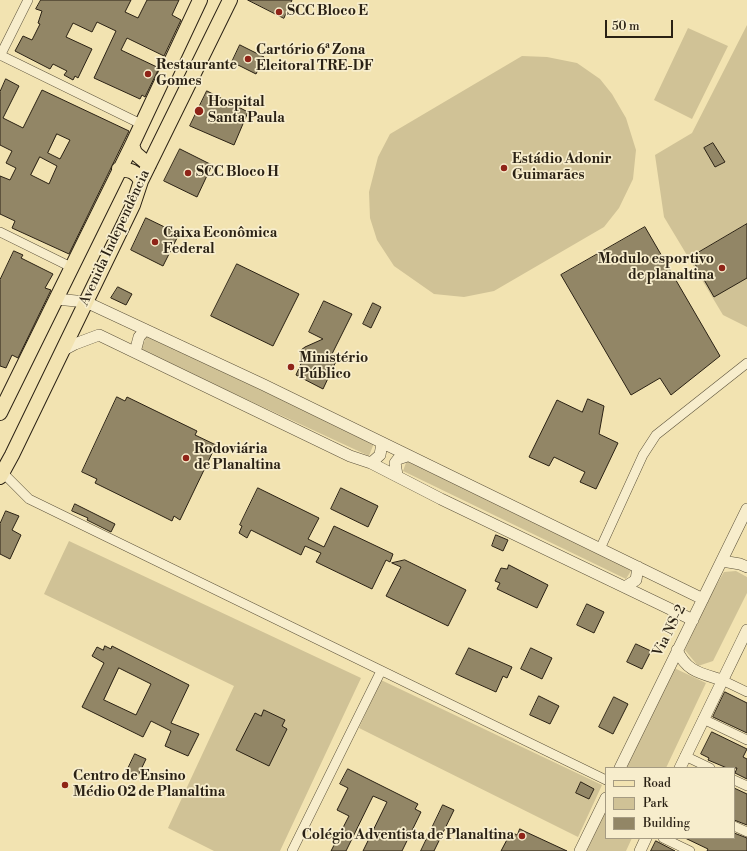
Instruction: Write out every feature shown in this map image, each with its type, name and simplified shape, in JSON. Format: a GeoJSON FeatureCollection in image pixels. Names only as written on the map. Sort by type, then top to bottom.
{"type":"FeatureCollection","features":[{"type":"Feature","properties":{"kind":"main road","name":"Avenida Independência"},"geometry":{"type":"LineString","coordinates":[[0,413],[132,145],[200,0]]}},
{"type":"Feature","properties":{"kind":"main road","name":"Avenida Independência"},"geometry":{"type":"LineString","coordinates":[[1,475],[133,205],[149,165],[230,0]]}},
{"type":"Feature","properties":{"kind":"main road"},"geometry":{"type":"LineString","coordinates":[[132,145],[139,157],[149,165]]}},
{"type":"Feature","properties":{"kind":"main road"},"geometry":{"type":"LineString","coordinates":[[119,169],[133,171],[142,181]]}},
{"type":"Feature","properties":{"kind":"street"},"geometry":{"type":"LineString","coordinates":[[28,0],[0,56],[141,124]]}},
{"type":"Feature","properties":{"kind":"street"},"geometry":{"type":"LineString","coordinates":[[0,232],[71,267]]}},
{"type":"Feature","properties":{"kind":"street"},"geometry":{"type":"LineString","coordinates":[[56,299],[86,302],[264,385],[382,444],[703,599]]}},
{"type":"Feature","properties":{"kind":"street"},"geometry":{"type":"LineString","coordinates":[[135,352],[139,336],[145,330]]}},
{"type":"Feature","properties":{"kind":"street"},"geometry":{"type":"LineString","coordinates":[[62,351],[75,344],[99,335],[350,456],[371,463],[397,475],[440,499],[693,620]]}},
{"type":"Feature","properties":{"kind":"street"},"geometry":{"type":"LineString","coordinates":[[600,549],[643,454],[656,434],[747,363]]}},
{"type":"Feature","properties":{"kind":"street"},"geometry":{"type":"LineString","coordinates":[[371,463],[380,455],[382,444]]}},
{"type":"Feature","properties":{"kind":"street"},"geometry":{"type":"LineString","coordinates":[[397,475],[395,463],[398,459],[407,456]]}},
{"type":"Feature","properties":{"kind":"street"},"geometry":{"type":"LineString","coordinates":[[1,475],[29,499],[605,780]]}},
{"type":"Feature","properties":{"kind":"street","name":"Via NS-2"},"geometry":{"type":"LineString","coordinates":[[620,767],[747,508]]}},
{"type":"Feature","properties":{"kind":"street"},"geometry":{"type":"LineString","coordinates":[[722,561],[740,564],[747,567]]}},
{"type":"Feature","properties":{"kind":"street"},"geometry":{"type":"LineString","coordinates":[[625,587],[636,580],[638,567]]}},
{"type":"Feature","properties":{"kind":"street"},"geometry":{"type":"LineString","coordinates":[[680,767],[722,680],[744,644],[747,630]]}},
{"type":"Feature","properties":{"kind":"street"},"geometry":{"type":"LineString","coordinates":[[677,650],[682,661],[690,669],[722,680],[747,692]]}},
{"type":"Feature","properties":{"kind":"street"},"geometry":{"type":"LineString","coordinates":[[292,851],[381,671]]}},
{"type":"Feature","properties":{"kind":"street"},"geometry":{"type":"LineString","coordinates":[[703,719],[747,740]]}},
{"type":"Feature","properties":{"kind":"street"},"geometry":{"type":"LineString","coordinates":[[685,756],[708,767]]}},
{"type":"Feature","properties":{"kind":"street"},"geometry":{"type":"LineString","coordinates":[[735,780],[747,786]]}},
{"type":"Feature","properties":{"kind":"street"},"geometry":{"type":"LineString","coordinates":[[580,851],[605,800]]}},
{"type":"Feature","properties":{"kind":"street"},"geometry":{"type":"LineString","coordinates":[[735,826],[747,832]]}},
{"type":"Feature","properties":{"kind":"street"},"geometry":{"type":"LineString","coordinates":[[640,851],[646,839]]}},
{"type":"Feature","properties":{"kind":"street"},"geometry":{"type":"LineString","coordinates":[[665,839],[690,851]]}},
{"type":"Feature","properties":{"kind":"green space"},"geometry":{"type":"Polygon","coordinates":[[[747,25],[747,327],[723,315],[664,217],[655,155],[692,133],[747,25]]]}},
{"type":"Feature","properties":{"kind":"green space"},"geometry":{"type":"Polygon","coordinates":[[[688,28],[728,46],[692,119],[654,100],[688,28]]]}},
{"type":"Feature","properties":{"kind":"green space","name":"Estádio Adonir Guimarães"},"geometry":{"type":"Polygon","coordinates":[[[522,56],[547,57],[577,63],[600,79],[612,94],[626,118],[636,150],[633,179],[619,208],[604,227],[494,291],[464,297],[434,294],[394,266],[377,240],[370,218],[369,192],[378,157],[390,134],[522,56]]]}},
{"type":"Feature","properties":{"kind":"green space"},"geometry":{"type":"Polygon","coordinates":[[[147,336],[374,443],[369,456],[140,350],[147,336]]]}},
{"type":"Feature","properties":{"kind":"green space"},"geometry":{"type":"Polygon","coordinates":[[[407,460],[632,569],[626,579],[403,471],[407,460]]]}},
{"type":"Feature","properties":{"kind":"green space"},"geometry":{"type":"Polygon","coordinates":[[[69,541],[361,678],[280,851],[214,851],[168,828],[234,686],[44,594],[69,541]]]}},
{"type":"Feature","properties":{"kind":"green space"},"geometry":{"type":"Polygon","coordinates":[[[736,571],[747,577],[747,593],[713,661],[698,666],[685,650],[709,598],[724,572],[736,571]]]}},
{"type":"Feature","properties":{"kind":"green space"},"geometry":{"type":"Polygon","coordinates":[[[672,667],[706,683],[666,767],[623,767],[672,667]]]}},
{"type":"Feature","properties":{"kind":"green space"},"geometry":{"type":"Polygon","coordinates":[[[381,680],[602,785],[578,837],[359,728],[381,680]]]}},
{"type":"Feature","properties":{"kind":"green space"},"geometry":{"type":"Polygon","coordinates":[[[605,805],[605,839],[632,839],[626,851],[583,851],[605,805]]]}},
{"type":"Feature","properties":{"kind":"building"},"geometry":{"type":"Polygon","coordinates":[[[41,0],[131,0],[125,12],[138,18],[147,0],[179,0],[172,15],[181,20],[164,56],[127,38],[121,50],[159,68],[145,97],[142,95],[140,99],[94,78],[116,31],[97,22],[92,32],[73,23],[66,37],[92,49],[78,78],[75,76],[73,80],[64,75],[67,71],[53,64],[50,69],[15,51],[23,36],[32,40],[40,24],[38,23],[42,11],[36,9],[41,0]]]}},
{"type":"Feature","properties":{"kind":"building","name":"SCC Bloco E"},"geometry":{"type":"Polygon","coordinates":[[[248,0],[292,0],[284,18],[248,0]]]}},
{"type":"Feature","properties":{"kind":"building","name":"Cartório 6ª Zona Eleitoral TRE-DF"},"geometry":{"type":"Polygon","coordinates":[[[240,45],[264,57],[256,74],[232,62],[240,45]]]}},
{"type":"Feature","properties":{"kind":"building"},"geometry":{"type":"Polygon","coordinates":[[[6,79],[19,86],[3,118],[23,128],[42,90],[129,131],[69,254],[12,228],[15,221],[0,214],[0,176],[10,180],[16,168],[6,163],[12,151],[0,145],[0,92],[6,79]],[[57,134],[48,153],[60,159],[70,140],[57,134]],[[40,157],[31,175],[49,184],[57,166],[40,157]]]}},
{"type":"Feature","properties":{"kind":"building"},"geometry":{"type":"Polygon","coordinates":[[[207,91],[248,112],[234,145],[190,126],[207,91]]]}},
{"type":"Feature","properties":{"kind":"building"},"geometry":{"type":"Polygon","coordinates":[[[713,143],[725,162],[715,167],[704,148],[713,143]]]}},
{"type":"Feature","properties":{"kind":"building","name":"SCC Bloco H"},"geometry":{"type":"Polygon","coordinates":[[[180,149],[212,165],[197,197],[164,181],[180,149]]]}},
{"type":"Feature","properties":{"kind":"building","name":"Caixa Econômica Federal"},"geometry":{"type":"Polygon","coordinates":[[[146,218],[179,234],[163,266],[131,250],[146,218]]]}},
{"type":"Feature","properties":{"kind":"building","name":"Modulo esportivo de planaltina"},"geometry":{"type":"Polygon","coordinates":[[[747,224],[747,278],[714,297],[691,257],[747,224]]]}},
{"type":"Feature","properties":{"kind":"building"},"geometry":{"type":"Polygon","coordinates":[[[645,227],[720,356],[671,395],[660,378],[631,395],[561,275],[645,227]]]}},
{"type":"Feature","properties":{"kind":"building"},"geometry":{"type":"Polygon","coordinates":[[[14,251],[23,255],[21,258],[53,274],[45,288],[51,290],[18,358],[12,355],[6,368],[0,366],[0,280],[14,251]]]}},
{"type":"Feature","properties":{"kind":"building"},"geometry":{"type":"Polygon","coordinates":[[[237,264],[299,294],[273,346],[211,316],[237,264]]]}},
{"type":"Feature","properties":{"kind":"building"},"geometry":{"type":"Polygon","coordinates":[[[118,287],[132,294],[126,305],[111,298],[118,287]]]}},
{"type":"Feature","properties":{"kind":"building"},"geometry":{"type":"Polygon","coordinates":[[[324,301],[352,314],[332,354],[338,357],[323,389],[296,375],[303,359],[301,350],[323,339],[309,332],[324,301]]]}},
{"type":"Feature","properties":{"kind":"building"},"geometry":{"type":"Polygon","coordinates":[[[373,303],[381,307],[371,328],[363,324],[373,303]]]}},
{"type":"Feature","properties":{"kind":"building","name":"Rodoviária de Planaltina"},"geometry":{"type":"Polygon","coordinates":[[[117,397],[125,401],[127,397],[197,431],[195,435],[216,445],[180,520],[174,516],[172,521],[95,483],[97,479],[82,472],[117,397]]]}},
{"type":"Feature","properties":{"kind":"building"},"geometry":{"type":"Polygon","coordinates":[[[588,399],[604,406],[599,434],[618,443],[596,489],[580,482],[585,472],[554,457],[549,466],[529,457],[557,400],[582,412],[588,399]]]}},
{"type":"Feature","properties":{"kind":"building"},"geometry":{"type":"Polygon","coordinates":[[[258,488],[319,518],[308,539],[324,547],[334,526],[393,554],[390,562],[386,560],[372,589],[316,562],[321,553],[305,546],[301,555],[251,530],[247,538],[239,533],[242,526],[240,525],[258,488]]]}},
{"type":"Feature","properties":{"kind":"building"},"geometry":{"type":"Polygon","coordinates":[[[341,488],[378,506],[368,527],[331,509],[341,488]]]}},
{"type":"Feature","properties":{"kind":"building"},"geometry":{"type":"Polygon","coordinates":[[[75,504],[115,524],[111,532],[87,520],[88,518],[72,511],[75,504]]]}},
{"type":"Feature","properties":{"kind":"building"},"geometry":{"type":"Polygon","coordinates":[[[6,511],[19,516],[12,530],[21,535],[10,559],[0,554],[0,524],[6,511]]]}},
{"type":"Feature","properties":{"kind":"building"},"geometry":{"type":"Polygon","coordinates":[[[496,535],[508,540],[503,551],[492,546],[496,535]]]}},
{"type":"Feature","properties":{"kind":"building"},"geometry":{"type":"Polygon","coordinates":[[[405,560],[466,590],[448,626],[386,596],[401,567],[392,563],[405,560]]]}},
{"type":"Feature","properties":{"kind":"building"},"geometry":{"type":"Polygon","coordinates":[[[509,565],[548,585],[537,608],[497,589],[500,583],[495,581],[501,568],[507,569],[509,565]]]}},
{"type":"Feature","properties":{"kind":"building"},"geometry":{"type":"Polygon","coordinates":[[[587,604],[604,612],[594,633],[577,625],[587,604]]]}},
{"type":"Feature","properties":{"kind":"building"},"geometry":{"type":"Polygon","coordinates":[[[636,644],[651,651],[642,669],[627,662],[636,644]]]}},
{"type":"Feature","properties":{"kind":"building"},"geometry":{"type":"Polygon","coordinates":[[[105,646],[111,649],[112,646],[189,685],[171,723],[199,734],[188,756],[165,746],[171,731],[151,721],[143,737],[82,707],[104,663],[92,656],[97,647],[103,650],[105,646]],[[119,668],[104,700],[136,715],[151,684],[119,668]]]}},
{"type":"Feature","properties":{"kind":"building"},"geometry":{"type":"Polygon","coordinates":[[[469,648],[512,667],[507,678],[503,676],[496,692],[456,674],[469,648]]]}},
{"type":"Feature","properties":{"kind":"building"},"geometry":{"type":"Polygon","coordinates":[[[531,648],[552,658],[542,679],[521,669],[531,648]]]}},
{"type":"Feature","properties":{"kind":"building"},"geometry":{"type":"Polygon","coordinates":[[[725,692],[747,703],[747,733],[713,717],[725,692]]]}},
{"type":"Feature","properties":{"kind":"building"},"geometry":{"type":"Polygon","coordinates":[[[539,696],[559,706],[550,724],[530,715],[539,696]]]}},
{"type":"Feature","properties":{"kind":"building"},"geometry":{"type":"Polygon","coordinates":[[[614,697],[628,704],[613,734],[599,727],[614,697]]]}},
{"type":"Feature","properties":{"kind":"building"},"geometry":{"type":"Polygon","coordinates":[[[264,710],[285,720],[282,726],[287,729],[269,766],[236,750],[255,713],[261,716],[264,710]]]}},
{"type":"Feature","properties":{"kind":"building"},"geometry":{"type":"Polygon","coordinates":[[[712,732],[747,749],[743,757],[747,759],[747,779],[735,773],[737,768],[725,767],[708,760],[709,758],[701,754],[712,732]]]}},
{"type":"Feature","properties":{"kind":"building"},"geometry":{"type":"Polygon","coordinates":[[[135,754],[146,759],[136,780],[125,775],[135,754]]]}},
{"type":"Feature","properties":{"kind":"building"},"geometry":{"type":"Polygon","coordinates":[[[348,769],[418,804],[415,809],[421,812],[402,851],[363,851],[387,802],[373,796],[346,851],[331,851],[349,816],[337,810],[348,788],[340,784],[348,769]]]}},
{"type":"Feature","properties":{"kind":"building"},"geometry":{"type":"Polygon","coordinates":[[[581,782],[594,789],[589,799],[576,793],[581,782]]]}},
{"type":"Feature","properties":{"kind":"building"},"geometry":{"type":"Polygon","coordinates":[[[735,788],[747,794],[747,825],[735,820],[735,788]]]}},
{"type":"Feature","properties":{"kind":"building"},"geometry":{"type":"Polygon","coordinates":[[[443,805],[454,810],[434,851],[421,851],[443,805]]]}},
{"type":"Feature","properties":{"kind":"building","name":"Colégio Adventista de Planaltina"},"geometry":{"type":"Polygon","coordinates":[[[520,829],[567,851],[501,851],[511,832],[517,835],[520,829]]]}},
{"type":"Feature","properties":{"kind":"building"},"geometry":{"type":"Polygon","coordinates":[[[735,833],[747,838],[747,851],[707,851],[708,849],[687,839],[735,839],[735,833]]]}},
{"type":"Feature","properties":{"kind":"building"},"geometry":{"type":"Polygon","coordinates":[[[656,841],[675,851],[651,851],[656,841]]]}},
{"type":"Feature","properties":{"kind":"place","name":"SCC Bloco E"},"geometry":{"type":"Point","coordinates":[279,12]}},
{"type":"Feature","properties":{"kind":"place","name":"Cartório 6ª Zona Eleitoral TRE-DF"},"geometry":{"type":"Point","coordinates":[248,59]}},
{"type":"Feature","properties":{"kind":"place","name":"Restaurante Gomes"},"geometry":{"type":"Point","coordinates":[148,74]}},
{"type":"Feature","properties":{"kind":"place","name":"Hospital Santa Paula"},"geometry":{"type":"Point","coordinates":[199,111]}},
{"type":"Feature","properties":{"kind":"place","name":"Estádio Adonir Guimarães"},"geometry":{"type":"Point","coordinates":[504,168]}},
{"type":"Feature","properties":{"kind":"place","name":"SCC Bloco H"},"geometry":{"type":"Point","coordinates":[188,173]}},
{"type":"Feature","properties":{"kind":"place","name":"Caixa Econômica Federal"},"geometry":{"type":"Point","coordinates":[155,242]}},
{"type":"Feature","properties":{"kind":"place","name":"Modulo esportivo de planaltina"},"geometry":{"type":"Point","coordinates":[722,268]}},
{"type":"Feature","properties":{"kind":"place","name":"Ministério Público"},"geometry":{"type":"Point","coordinates":[291,367]}},
{"type":"Feature","properties":{"kind":"place","name":"Rodoviária de Planaltina"},"geometry":{"type":"Point","coordinates":[186,458]}},
{"type":"Feature","properties":{"kind":"place","name":"Centro de Ensino Médio 02 de Planaltina"},"geometry":{"type":"Point","coordinates":[65,785]}},
{"type":"Feature","properties":{"kind":"place","name":"Colégio Adventista de Planaltina"},"geometry":{"type":"Point","coordinates":[522,836]}}]}
